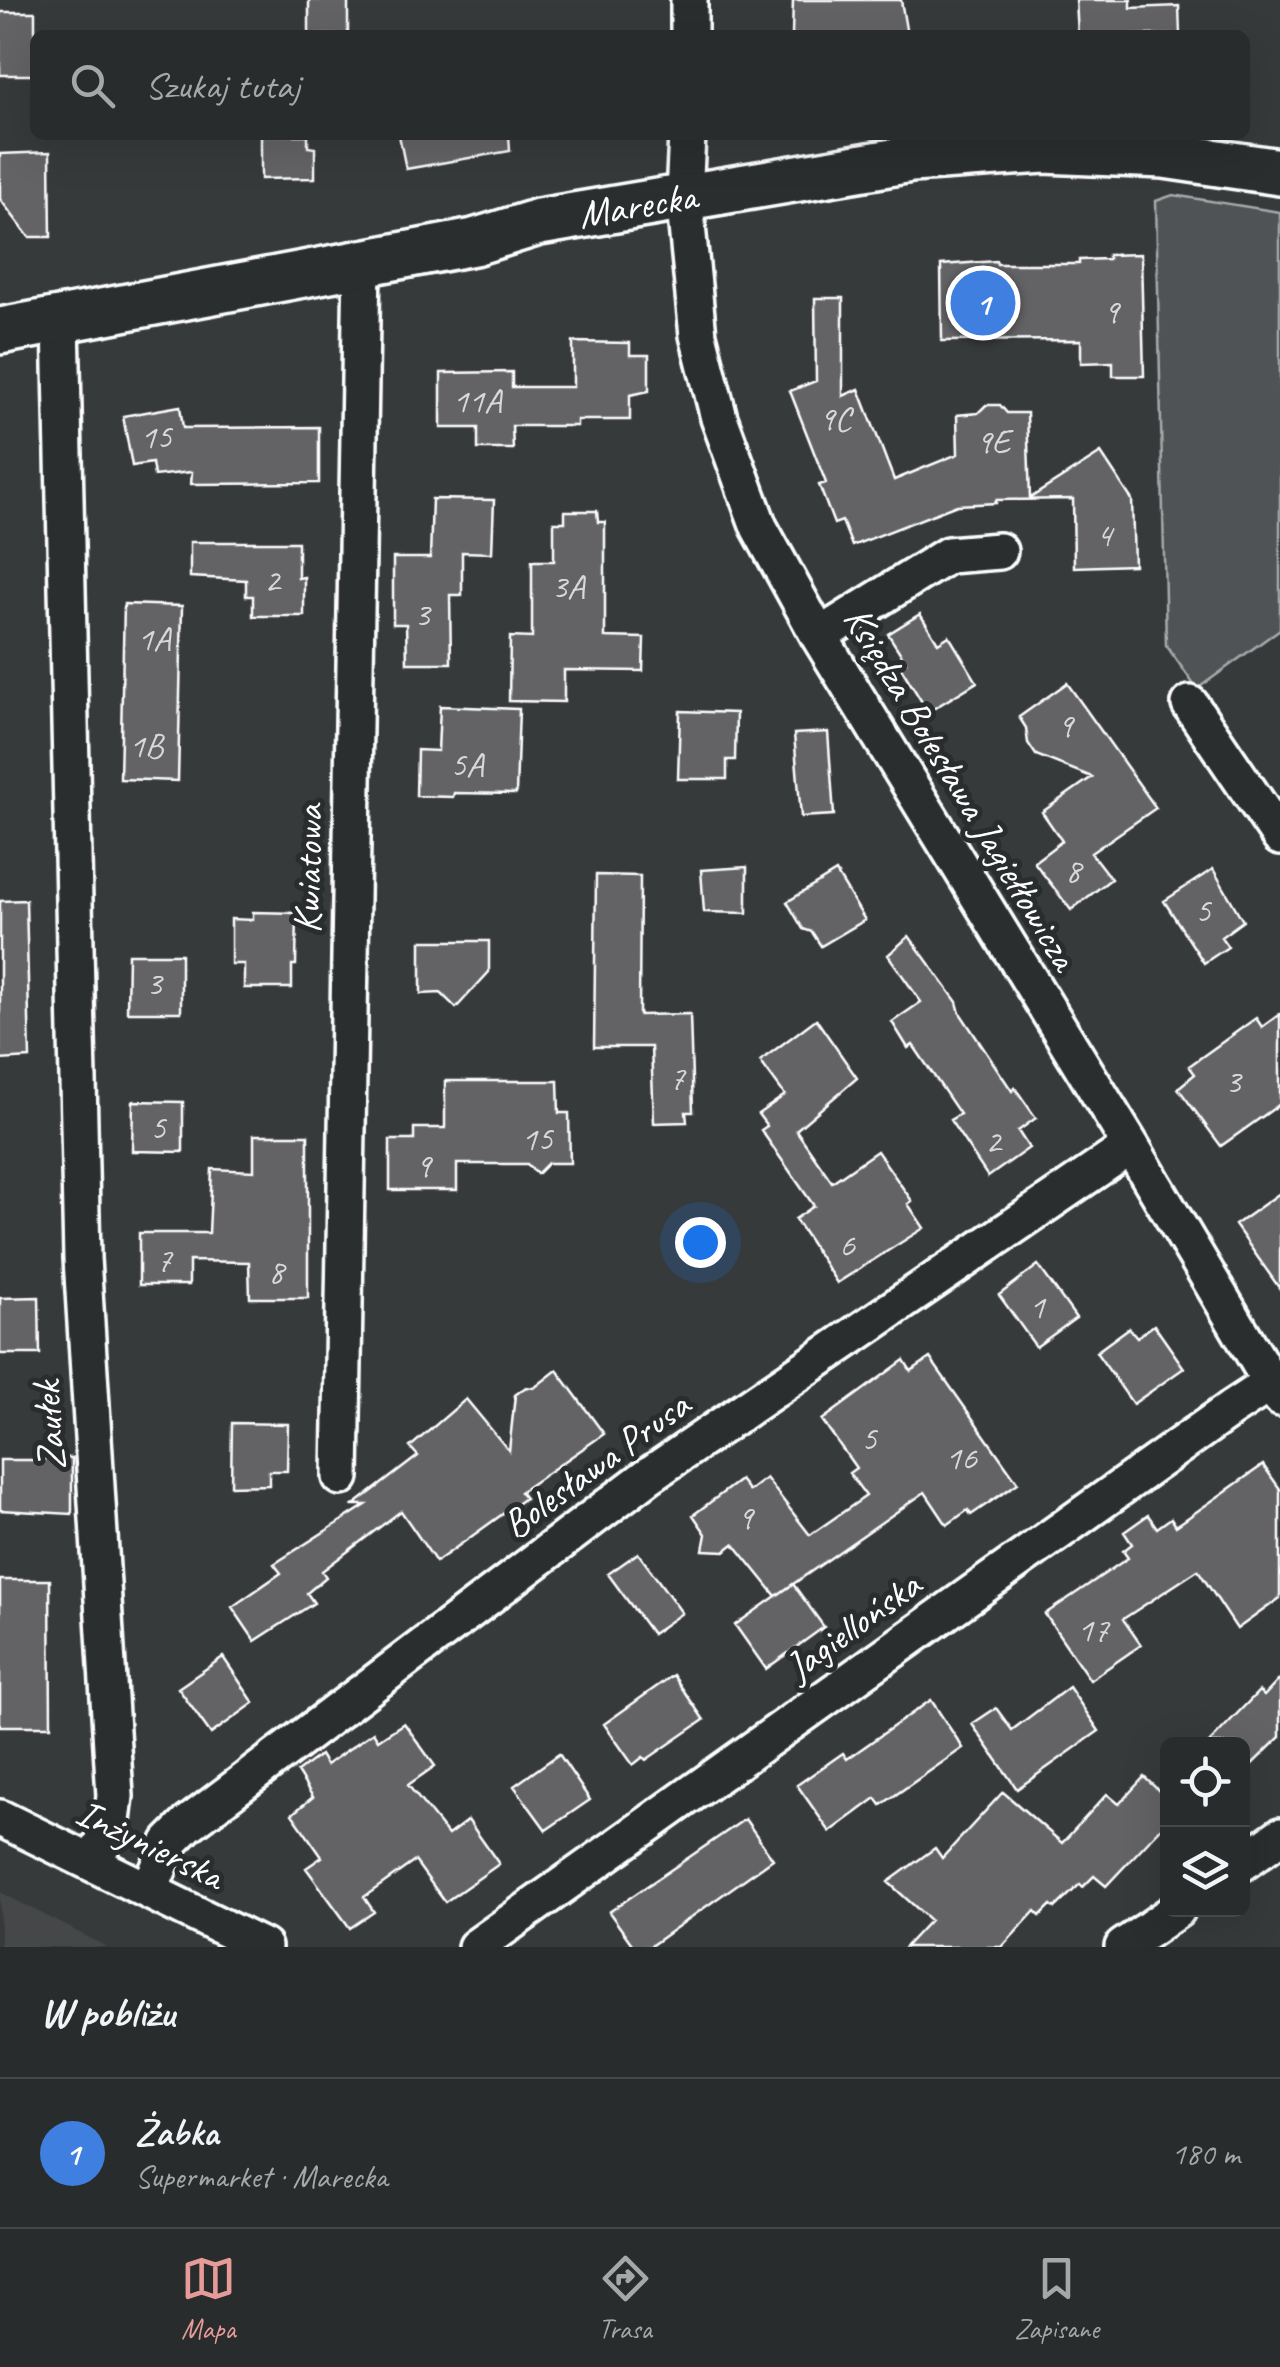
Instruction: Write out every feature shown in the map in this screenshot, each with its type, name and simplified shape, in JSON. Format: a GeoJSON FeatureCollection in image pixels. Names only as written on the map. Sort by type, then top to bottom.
{"type":"FeatureCollection","features":[{"type":"Feature","properties":{"kind":"street"},"geometry":{"type":"LineString","coordinates":[[688,30],[689,0]]}},
{"type":"Feature","properties":{"kind":"street","name":"Księdza Bolesława Jagiełłowicza"},"geometry":{"type":"LineString","coordinates":[[687,140],[684,196],[698,335],[719,418],[759,527],[819,636],[1277,1386]]}},
{"type":"Feature","properties":{"kind":"street","name":"Marecka"},"geometry":{"type":"LineString","coordinates":[[0,331],[474,242],[539,222],[910,158],[1044,150],[1164,155],[1280,172]]}},
{"type":"Feature","properties":{"kind":"street","name":"Kwiatowa"},"geometry":{"type":"LineString","coordinates":[[341,1477],[362,263]]}},
{"type":"Feature","properties":{"kind":"street","name":"Zaułek"},"geometry":{"type":"LineString","coordinates":[[61,321],[82,1258],[115,1796],[112,1821],[94,1863]]}},
{"type":"Feature","properties":{"kind":"street"},"geometry":{"type":"LineString","coordinates":[[819,636],[948,556],[999,551]]}},
{"type":"Feature","properties":{"kind":"street"},"geometry":{"type":"LineString","coordinates":[[1190,704],[1280,837]]}},
{"type":"Feature","properties":{"kind":"street","name":"Bolesława Prusa"},"geometry":{"type":"LineString","coordinates":[[149,1891],[170,1842],[220,1800],[648,1476],[1130,1146]]}},
{"type":"Feature","properties":{"kind":"street","name":"Jagiellońska"},"geometry":{"type":"LineString","coordinates":[[476,1947],[1215,1420],[1277,1386]]}},
{"type":"Feature","properties":{"kind":"street","name":"Inżynierska"},"geometry":{"type":"LineString","coordinates":[[0,1818],[262,1947]]}},
{"type":"Feature","properties":{"kind":"street"},"geometry":{"type":"LineString","coordinates":[[1250,1857],[1280,1836]]}},
{"type":"Feature","properties":{"kind":"street"},"geometry":{"type":"LineString","coordinates":[[1123,1947],[1167,1917]]}},
{"type":"Feature","properties":{"kind":"shaded area"},"geometry":{"type":"Polygon","coordinates":[[[1173,195],[1280,212],[1280,629],[1197,689],[1166,645],[1156,201],[1173,195]]]}},
{"type":"Feature","properties":{"kind":"shaded area"},"geometry":{"type":"Polygon","coordinates":[[[0,1892],[107,1947],[0,1947],[0,1892]]]}},
{"type":"Feature","properties":{"kind":"building"},"geometry":{"type":"Polygon","coordinates":[[[309,0],[348,0],[348,30],[309,30],[309,0]]]}},
{"type":"Feature","properties":{"kind":"building"},"geometry":{"type":"Polygon","coordinates":[[[793,0],[901,0],[906,30],[792,30],[793,0]]]}},
{"type":"Feature","properties":{"kind":"building"},"geometry":{"type":"Polygon","coordinates":[[[1076,0],[1131,0],[1131,8],[1179,6],[1180,30],[1078,30],[1076,0]]]}},
{"type":"Feature","properties":{"kind":"building"},"geometry":{"type":"Polygon","coordinates":[[[0,12],[35,12],[35,30],[30,30],[30,75],[0,75],[0,12]]]}},
{"type":"Feature","properties":{"kind":"building"},"geometry":{"type":"Polygon","coordinates":[[[261,140],[308,140],[308,147],[315,148],[315,178],[261,179],[261,140]]]}},
{"type":"Feature","properties":{"kind":"building"},"geometry":{"type":"Polygon","coordinates":[[[400,140],[509,140],[510,151],[406,169],[400,140]]]}},
{"type":"Feature","properties":{"kind":"building"},"geometry":{"type":"Polygon","coordinates":[[[50,152],[51,237],[29,237],[0,199],[0,154],[50,152]]]}},
{"type":"Feature","properties":{"kind":"building"},"geometry":{"type":"Polygon","coordinates":[[[1141,254],[1144,376],[1113,376],[1113,362],[1081,363],[1081,340],[942,341],[941,265],[996,261],[1079,264],[1079,260],[1108,259],[1108,255],[1141,254]]]}},
{"type":"Feature","properties":{"kind":"building"},"geometry":{"type":"Polygon","coordinates":[[[815,298],[843,298],[843,396],[859,389],[894,480],[958,454],[957,415],[978,413],[986,405],[1000,405],[1007,413],[1027,413],[1030,498],[1101,453],[1132,500],[1134,565],[1074,567],[1073,499],[957,505],[852,546],[842,521],[834,524],[819,485],[826,483],[790,391],[816,381],[815,298]]]}},
{"type":"Feature","properties":{"kind":"building"},"geometry":{"type":"Polygon","coordinates":[[[573,342],[630,343],[630,355],[649,355],[649,391],[630,395],[630,420],[577,420],[577,426],[512,426],[513,449],[478,449],[478,428],[441,428],[441,373],[512,372],[512,387],[573,387],[573,342]]]}},
{"type":"Feature","properties":{"kind":"building"},"geometry":{"type":"Polygon","coordinates":[[[180,406],[183,428],[319,427],[319,483],[191,484],[192,472],[154,476],[152,463],[132,466],[123,416],[180,406]]]}},
{"type":"Feature","properties":{"kind":"building"},"geometry":{"type":"Polygon","coordinates":[[[432,499],[494,500],[492,553],[462,552],[462,595],[450,595],[451,663],[407,663],[406,624],[393,624],[393,558],[430,558],[432,499]]]}},
{"type":"Feature","properties":{"kind":"building"},"geometry":{"type":"Polygon","coordinates":[[[565,511],[597,511],[598,522],[605,522],[605,637],[644,638],[643,671],[564,670],[564,702],[509,701],[510,637],[532,638],[532,561],[554,561],[554,522],[565,522],[565,511]]]}},
{"type":"Feature","properties":{"kind":"building"},"geometry":{"type":"Polygon","coordinates":[[[190,542],[298,542],[298,578],[304,577],[304,616],[253,616],[253,596],[246,596],[246,580],[190,577],[190,542]]]}},
{"type":"Feature","properties":{"kind":"building"},"geometry":{"type":"Polygon","coordinates":[[[124,604],[182,606],[178,781],[120,779],[124,604]]]}},
{"type":"Feature","properties":{"kind":"building"},"geometry":{"type":"Polygon","coordinates":[[[920,614],[938,643],[949,636],[977,682],[928,712],[900,666],[906,662],[888,634],[920,614]]]}},
{"type":"Feature","properties":{"kind":"building"},"geometry":{"type":"Polygon","coordinates":[[[1067,683],[1156,808],[1091,853],[1111,879],[1071,910],[1034,862],[1062,841],[1042,812],[1092,777],[1036,755],[1019,717],[1067,683]]]}},
{"type":"Feature","properties":{"kind":"building"},"geometry":{"type":"Polygon","coordinates":[[[440,706],[519,709],[516,794],[416,796],[417,750],[438,751],[440,706]]]}},
{"type":"Feature","properties":{"kind":"building"},"geometry":{"type":"Polygon","coordinates":[[[680,711],[736,713],[735,760],[727,760],[727,779],[678,779],[680,711]]]}},
{"type":"Feature","properties":{"kind":"building"},"geometry":{"type":"Polygon","coordinates":[[[828,732],[834,815],[801,817],[794,734],[828,732]]]}},
{"type":"Feature","properties":{"kind":"building"},"geometry":{"type":"Polygon","coordinates":[[[747,867],[747,913],[704,912],[701,870],[747,867]]]}},
{"type":"Feature","properties":{"kind":"building"},"geometry":{"type":"Polygon","coordinates":[[[1213,869],[1243,921],[1221,937],[1228,947],[1204,963],[1164,901],[1213,869]]]}},
{"type":"Feature","properties":{"kind":"building"},"geometry":{"type":"Polygon","coordinates":[[[836,872],[865,920],[821,946],[812,932],[803,929],[787,902],[836,872]]]}},
{"type":"Feature","properties":{"kind":"building"},"geometry":{"type":"Polygon","coordinates":[[[596,875],[640,876],[639,1015],[690,1014],[693,1112],[686,1112],[687,1122],[654,1123],[651,1047],[594,1047],[596,875]]]}},
{"type":"Feature","properties":{"kind":"building"},"geometry":{"type":"Polygon","coordinates":[[[26,900],[30,1058],[0,1060],[0,901],[26,900]]]}},
{"type":"Feature","properties":{"kind":"building"},"geometry":{"type":"Polygon","coordinates":[[[253,912],[297,913],[292,988],[244,988],[244,964],[231,964],[231,919],[253,920],[253,912]]]}},
{"type":"Feature","properties":{"kind":"building"},"geometry":{"type":"Polygon","coordinates":[[[909,936],[957,1002],[960,1013],[1012,1091],[1015,1088],[1036,1118],[1018,1131],[1029,1148],[988,1177],[950,1120],[960,1114],[913,1045],[908,1048],[892,1022],[921,1002],[888,955],[909,936]]]}},
{"type":"Feature","properties":{"kind":"building"},"geometry":{"type":"Polygon","coordinates":[[[421,941],[489,941],[489,972],[456,1008],[441,993],[421,994],[421,941]]]}},
{"type":"Feature","properties":{"kind":"building"},"geometry":{"type":"Polygon","coordinates":[[[128,954],[181,954],[181,1012],[127,1012],[128,954]]]}},
{"type":"Feature","properties":{"kind":"building"},"geometry":{"type":"Polygon","coordinates":[[[1280,1014],[1280,1104],[1221,1146],[1178,1088],[1195,1074],[1189,1066],[1256,1018],[1262,1027],[1280,1014]]]}},
{"type":"Feature","properties":{"kind":"building"},"geometry":{"type":"Polygon","coordinates":[[[816,1019],[857,1078],[796,1130],[832,1182],[877,1151],[912,1201],[908,1204],[924,1228],[837,1283],[795,1219],[814,1206],[761,1130],[767,1126],[758,1114],[785,1095],[760,1061],[816,1019]]]}},
{"type":"Feature","properties":{"kind":"building"},"geometry":{"type":"Polygon","coordinates":[[[445,1081],[558,1081],[559,1113],[569,1113],[570,1163],[548,1163],[537,1174],[527,1164],[457,1164],[457,1190],[390,1190],[390,1140],[414,1140],[414,1128],[445,1128],[445,1081]]]}},
{"type":"Feature","properties":{"kind":"building"},"geometry":{"type":"Polygon","coordinates":[[[133,1101],[183,1102],[183,1152],[132,1151],[133,1101]]]}},
{"type":"Feature","properties":{"kind":"building"},"geometry":{"type":"Polygon","coordinates":[[[254,1135],[308,1135],[308,1298],[250,1298],[249,1262],[189,1261],[189,1285],[139,1285],[139,1233],[209,1233],[212,1169],[254,1171],[254,1135]]]}},
{"type":"Feature","properties":{"kind":"building"},"geometry":{"type":"Polygon","coordinates":[[[1280,1193],[1280,1289],[1235,1225],[1280,1193]]]}},
{"type":"Feature","properties":{"kind":"building"},"geometry":{"type":"Polygon","coordinates":[[[1038,1265],[1076,1318],[1036,1347],[999,1295],[1038,1265]]]}},
{"type":"Feature","properties":{"kind":"building"},"geometry":{"type":"Polygon","coordinates":[[[39,1297],[40,1354],[0,1354],[0,1298],[39,1297]]]}},
{"type":"Feature","properties":{"kind":"building"},"geometry":{"type":"Polygon","coordinates":[[[1154,1325],[1184,1368],[1133,1404],[1096,1352],[1129,1328],[1137,1337],[1154,1325]]]}},
{"type":"Feature","properties":{"kind":"building"},"geometry":{"type":"Polygon","coordinates":[[[930,1358],[1018,1483],[971,1515],[968,1510],[947,1525],[925,1492],[776,1596],[734,1544],[725,1551],[703,1550],[706,1534],[693,1515],[740,1480],[749,1491],[766,1478],[810,1535],[866,1496],[849,1473],[856,1468],[822,1420],[904,1360],[911,1371],[930,1358]]]}},
{"type":"Feature","properties":{"kind":"building"},"geometry":{"type":"Polygon","coordinates":[[[557,1370],[604,1434],[520,1492],[525,1498],[436,1562],[401,1511],[322,1571],[326,1577],[307,1593],[314,1603],[255,1641],[232,1607],[281,1573],[274,1564],[366,1505],[354,1505],[418,1456],[410,1447],[466,1399],[509,1451],[515,1395],[526,1387],[534,1388],[557,1370]]]}},
{"type":"Feature","properties":{"kind":"building"},"geometry":{"type":"Polygon","coordinates":[[[232,1423],[288,1424],[287,1471],[269,1471],[269,1485],[231,1486],[232,1423]]]}},
{"type":"Feature","properties":{"kind":"building"},"geometry":{"type":"Polygon","coordinates":[[[72,1458],[72,1514],[0,1510],[0,1460],[72,1458]]]}},
{"type":"Feature","properties":{"kind":"building"},"geometry":{"type":"Polygon","coordinates":[[[1263,1465],[1280,1489],[1280,1598],[1237,1629],[1198,1570],[1123,1619],[1141,1645],[1090,1680],[1045,1614],[1128,1558],[1123,1551],[1132,1544],[1124,1532],[1148,1515],[1157,1528],[1171,1518],[1176,1526],[1263,1465]]]}},
{"type":"Feature","properties":{"kind":"building"},"geometry":{"type":"Polygon","coordinates":[[[638,1553],[682,1613],[652,1634],[608,1574],[638,1553]]]}},
{"type":"Feature","properties":{"kind":"building"},"geometry":{"type":"Polygon","coordinates":[[[0,1580],[50,1580],[51,1726],[0,1726],[0,1580]]]}},
{"type":"Feature","properties":{"kind":"building"},"geometry":{"type":"Polygon","coordinates":[[[793,1584],[824,1627],[766,1669],[735,1625],[793,1584]]]}},
{"type":"Feature","properties":{"kind":"building"},"geometry":{"type":"Polygon","coordinates":[[[223,1657],[254,1703],[211,1734],[178,1688],[223,1657]]]}},
{"type":"Feature","properties":{"kind":"building"},"geometry":{"type":"Polygon","coordinates":[[[673,1675],[704,1720],[633,1765],[604,1724],[673,1675]]]}},
{"type":"Feature","properties":{"kind":"building"},"geometry":{"type":"Polygon","coordinates":[[[1280,1679],[1280,1737],[1250,1766],[1250,1737],[1215,1737],[1259,1691],[1264,1696],[1280,1679]]]}},
{"type":"Feature","properties":{"kind":"building"},"geometry":{"type":"Polygon","coordinates":[[[1069,1687],[1099,1731],[1017,1789],[972,1724],[996,1708],[1012,1730],[1069,1687]]]}},
{"type":"Feature","properties":{"kind":"building"},"geometry":{"type":"Polygon","coordinates":[[[931,1700],[963,1748],[881,1805],[876,1798],[830,1832],[797,1785],[843,1753],[847,1759],[931,1700]]]}},
{"type":"Feature","properties":{"kind":"building"},"geometry":{"type":"Polygon","coordinates":[[[404,1723],[435,1766],[408,1785],[448,1835],[468,1820],[499,1864],[445,1902],[415,1861],[364,1897],[374,1912],[350,1928],[306,1868],[322,1857],[292,1814],[313,1797],[297,1772],[320,1755],[326,1765],[373,1732],[378,1740],[404,1723]]]}},
{"type":"Feature","properties":{"kind":"building"},"geometry":{"type":"Polygon","coordinates":[[[559,1754],[590,1800],[546,1830],[514,1786],[559,1754]]]}},
{"type":"Feature","properties":{"kind":"building"},"geometry":{"type":"Polygon","coordinates":[[[1144,1777],[1160,1792],[1160,1829],[1106,1886],[1094,1876],[1083,1887],[1080,1884],[1055,1908],[1051,1905],[1040,1916],[1035,1911],[1002,1947],[905,1947],[930,1920],[888,1882],[935,1848],[942,1858],[1003,1792],[1062,1843],[1107,1794],[1119,1804],[1144,1777]]]}},
{"type":"Feature","properties":{"kind":"building"},"geometry":{"type":"Polygon","coordinates":[[[745,1819],[773,1859],[649,1947],[634,1947],[609,1912],[745,1819]]]}},
{"type":"Feature","properties":{"kind":"place","name":"Żabka"},"geometry":{"type":"Point","coordinates":[983,303]}}]}
